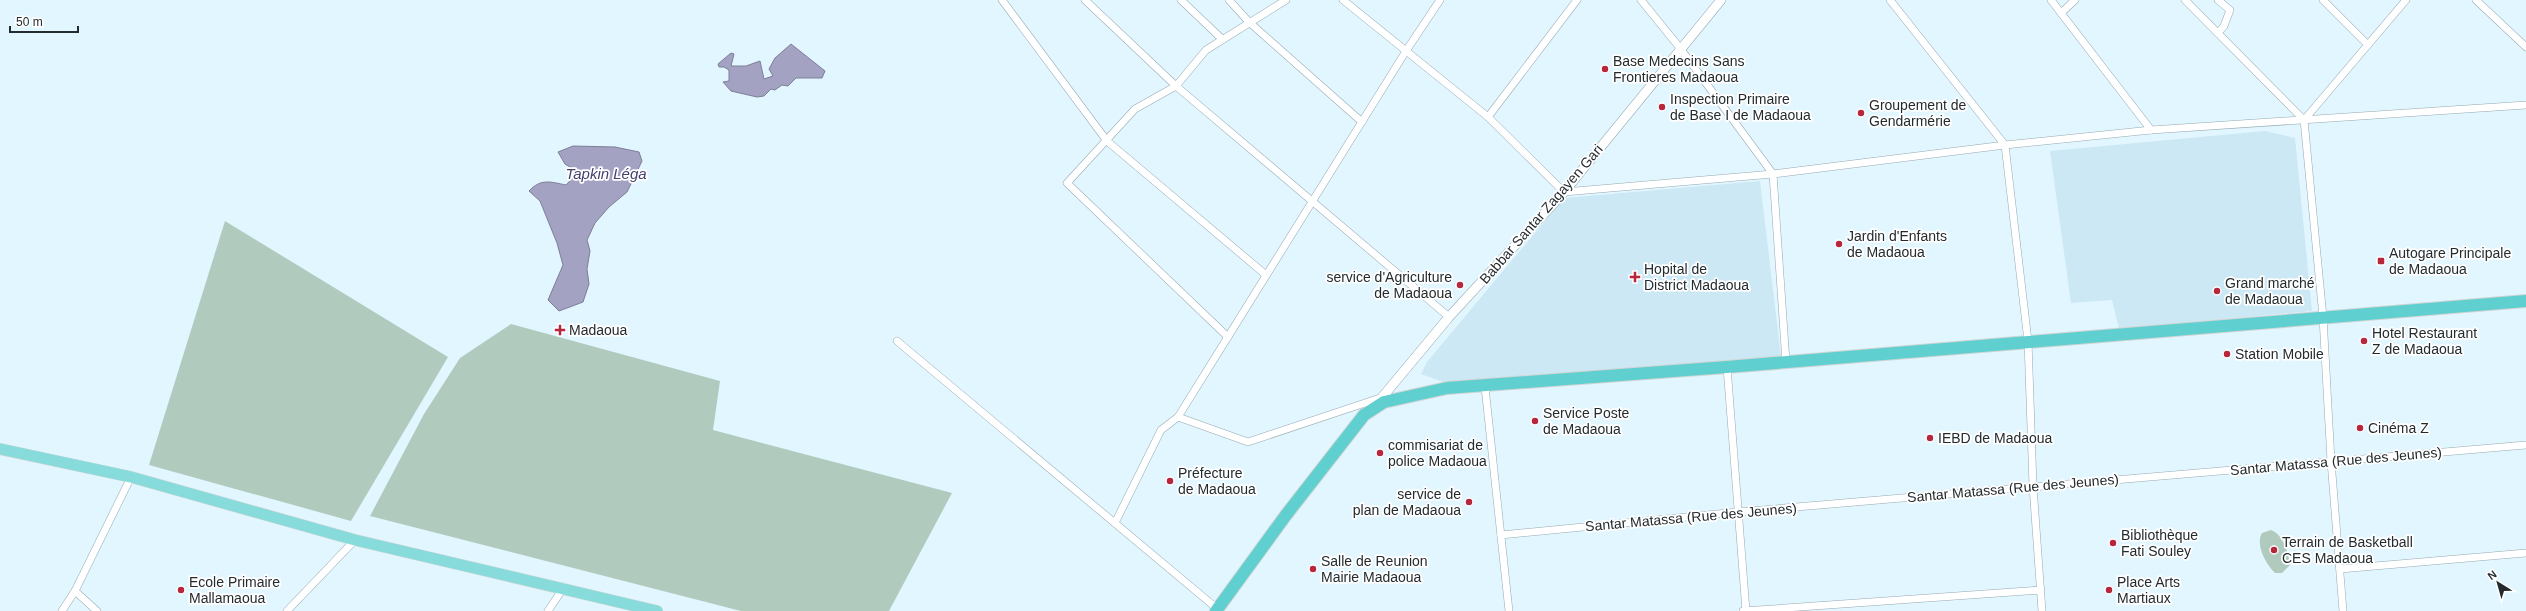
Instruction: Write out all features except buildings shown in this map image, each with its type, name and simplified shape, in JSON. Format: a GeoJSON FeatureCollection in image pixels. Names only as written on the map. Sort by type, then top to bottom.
{"type":"FeatureCollection","features":[{"type":"Feature","properties":{"kind":"highway"},"geometry":{"type":"LineString","coordinates":[[1218,610],[1286,515],[1364,415],[1377,403],[1448,388],[1485,387],[2526,301]]}},
{"type":"Feature","properties":{"kind":"main road"},"geometry":{"type":"LineString","coordinates":[[0,449],[131,477],[355,540],[564,587],[657,611]]}},
{"type":"Feature","properties":{"kind":"street"},"geometry":{"type":"LineString","coordinates":[[1002,0],[1107,141],[1266,275]]}},
{"type":"Feature","properties":{"kind":"street"},"geometry":{"type":"LineString","coordinates":[[1085,0],[1176,86],[1449,317]]}},
{"type":"Feature","properties":{"kind":"street"},"geometry":{"type":"LineString","coordinates":[[1181,0],[1222,39]]}},
{"type":"Feature","properties":{"kind":"street"},"geometry":{"type":"LineString","coordinates":[[1229,0],[1249,22],[1362,122]]}},
{"type":"Feature","properties":{"kind":"street"},"geometry":{"type":"LineString","coordinates":[[1228,337],[1067,183],[1135,109],[1176,86],[1206,50],[1286,0]]}},
{"type":"Feature","properties":{"kind":"street"},"geometry":{"type":"LineString","coordinates":[[1343,0],[1488,117],[1564,192],[1773,174],[2005,145],[2151,130],[2526,105]]}},
{"type":"Feature","properties":{"kind":"street"},"geometry":{"type":"LineString","coordinates":[[1115,523],[1161,430],[1178,417],[1406,51],[1440,0]]}},
{"type":"Feature","properties":{"kind":"street"},"geometry":{"type":"LineString","coordinates":[[1488,117],[1577,0]]}},
{"type":"Feature","properties":{"kind":"street"},"geometry":{"type":"LineString","coordinates":[[1641,0],[1680,48],[1773,174],[1786,362]]}},
{"type":"Feature","properties":{"kind":"street","name":"Babbar Santar Zagayen Gari"},"geometry":{"type":"LineString","coordinates":[[1377,403],[1449,317],[1564,192],[1680,48],[1721,0]]}},
{"type":"Feature","properties":{"kind":"street"},"geometry":{"type":"LineString","coordinates":[[1890,0],[2005,145],[2028,341],[2033,486],[2042,611]]}},
{"type":"Feature","properties":{"kind":"street"},"geometry":{"type":"LineString","coordinates":[[2051,0],[2151,130]]}},
{"type":"Feature","properties":{"kind":"street"},"geometry":{"type":"LineString","coordinates":[[2061,13],[2075,0]]}},
{"type":"Feature","properties":{"kind":"street"},"geometry":{"type":"LineString","coordinates":[[2185,0],[2304,120],[2324,318],[2331,461],[2343,611]]}},
{"type":"Feature","properties":{"kind":"street"},"geometry":{"type":"LineString","coordinates":[[2218,0],[2230,10],[2224,26],[2218,33]]}},
{"type":"Feature","properties":{"kind":"street"},"geometry":{"type":"LineString","coordinates":[[2323,0],[2368,45]]}},
{"type":"Feature","properties":{"kind":"street"},"geometry":{"type":"LineString","coordinates":[[2304,120],[2406,0]]}},
{"type":"Feature","properties":{"kind":"street"},"geometry":{"type":"LineString","coordinates":[[2476,0],[2526,47]]}},
{"type":"Feature","properties":{"kind":"street"},"geometry":{"type":"LineString","coordinates":[[897,341],[1218,610]]}},
{"type":"Feature","properties":{"kind":"street"},"geometry":{"type":"LineString","coordinates":[[1727,367],[1746,611]]}},
{"type":"Feature","properties":{"kind":"street"},"geometry":{"type":"LineString","coordinates":[[1485,387],[1509,611]]}},
{"type":"Feature","properties":{"kind":"street"},"geometry":{"type":"LineString","coordinates":[[1178,417],[1248,442],[1377,403]]}},
{"type":"Feature","properties":{"kind":"street","name":"Santar Matassa (Rue des Jeunes)"},"geometry":{"type":"LineString","coordinates":[[1501,535],[2033,486],[2526,445]]}},
{"type":"Feature","properties":{"kind":"street"},"geometry":{"type":"LineString","coordinates":[[62,611],[75,591],[131,477]]}},
{"type":"Feature","properties":{"kind":"street"},"geometry":{"type":"LineString","coordinates":[[287,611],[355,540]]}},
{"type":"Feature","properties":{"kind":"street"},"geometry":{"type":"LineString","coordinates":[[2340,569],[2526,553]]}},
{"type":"Feature","properties":{"kind":"street"},"geometry":{"type":"LineString","coordinates":[[548,611],[564,587]]}},
{"type":"Feature","properties":{"kind":"street"},"geometry":{"type":"LineString","coordinates":[[1742,611],[2041,590]]}},
{"type":"Feature","properties":{"kind":"street"},"geometry":{"type":"LineString","coordinates":[[75,591],[97,611]]}},
{"type":"Feature","properties":{"kind":"shaded area","name":"Grand marché de Madaoua"},"geometry":{"type":"Polygon","coordinates":[[[2265,131],[2295,138],[2312,311],[2119,329],[2112,300],[2071,303],[2050,151],[2265,131]]]}},
{"type":"Feature","properties":{"kind":"shaded area","name":"Hopital de District Madaoua"},"geometry":{"type":"Polygon","coordinates":[[[1760,181],[1781,357],[1515,383],[1443,382],[1421,374],[1427,362],[1564,198],[1760,181]]]}},
{"type":"Feature","properties":{"kind":"green space"},"geometry":{"type":"Polygon","coordinates":[[[225,221],[448,357],[351,521],[149,465],[225,221]]]}},
{"type":"Feature","properties":{"kind":"green space"},"geometry":{"type":"Polygon","coordinates":[[[511,324],[720,381],[713,430],[952,493],[889,611],[741,611],[370,516],[424,414],[460,358],[511,324]]]}},
{"type":"Feature","properties":{"kind":"green space","name":"Terrain de Basketball CES Madaoua"},"geometry":{"type":"Polygon","coordinates":[[[2271,530],[2275,532],[2282,540],[2288,555],[2290,565],[2282,573],[2275,573],[2268,565],[2262,554],[2260,538],[2262,533],[2271,530]]]}},
{"type":"Feature","properties":{"kind":"water"},"geometry":{"type":"Polygon","coordinates":[[[791,44],[825,71],[822,78],[796,78],[788,86],[782,85],[775,90],[771,89],[764,96],[757,97],[731,91],[723,82],[729,81],[729,70],[724,67],[719,67],[718,64],[731,53],[734,54],[731,66],[746,66],[760,61],[764,79],[773,76],[769,69],[775,58],[791,44]]]}},
{"type":"Feature","properties":{"kind":"water","name":"Tapkin Léga"},"geometry":{"type":"Polygon","coordinates":[[[573,146],[615,147],[639,152],[642,161],[627,192],[609,207],[595,223],[587,240],[590,251],[587,269],[589,284],[583,302],[559,311],[548,300],[563,265],[557,243],[540,201],[529,191],[538,184],[546,182],[566,185],[578,172],[565,164],[558,152],[573,146]]]}},
{"type":"Feature","properties":{"kind":"place","name":"Base Medecins Sans Frontieres Madaoua"},"geometry":{"type":"Point","coordinates":[1605,69]}},
{"type":"Feature","properties":{"kind":"place","name":"Inspection Primaire de Base I de Madaoua"},"geometry":{"type":"Point","coordinates":[1662,107]}},
{"type":"Feature","properties":{"kind":"place","name":"Groupement de Gendarmérie"},"geometry":{"type":"Point","coordinates":[1861,113]}},
{"type":"Feature","properties":{"kind":"place","name":"Jardin d'Enfants de Madaoua"},"geometry":{"type":"Point","coordinates":[1839,244]}},
{"type":"Feature","properties":{"kind":"place","name":"Autogare Principale de Madaoua"},"geometry":{"type":"Point","coordinates":[2381,261]}},
{"type":"Feature","properties":{"kind":"place","name":"Hopital de District Madaoua"},"geometry":{"type":"Point","coordinates":[1635,277]}},
{"type":"Feature","properties":{"kind":"place","name":"service d'Agriculture de Madaoua"},"geometry":{"type":"Point","coordinates":[1460,285]}},
{"type":"Feature","properties":{"kind":"place","name":"Grand marché de Madaoua"},"geometry":{"type":"Point","coordinates":[2217,291]}},
{"type":"Feature","properties":{"kind":"place","name":"Madaoua"},"geometry":{"type":"Point","coordinates":[560,330]}},
{"type":"Feature","properties":{"kind":"place","name":"Hotel Restaurant Z de Madaoua"},"geometry":{"type":"Point","coordinates":[2364,341]}},
{"type":"Feature","properties":{"kind":"place","name":"Station Mobile"},"geometry":{"type":"Point","coordinates":[2227,354]}},
{"type":"Feature","properties":{"kind":"place","name":"Service Poste de Madaoua"},"geometry":{"type":"Point","coordinates":[1535,421]}},
{"type":"Feature","properties":{"kind":"place","name":"Cinéma Z"},"geometry":{"type":"Point","coordinates":[2360,428]}},
{"type":"Feature","properties":{"kind":"place","name":"IEBD de Madaoua"},"geometry":{"type":"Point","coordinates":[1930,438]}},
{"type":"Feature","properties":{"kind":"place","name":"commisariat de police Madaoua"},"geometry":{"type":"Point","coordinates":[1380,453]}},
{"type":"Feature","properties":{"kind":"place","name":"Préfecture de Madaoua"},"geometry":{"type":"Point","coordinates":[1170,481]}},
{"type":"Feature","properties":{"kind":"place","name":"service de plan de Madaoua"},"geometry":{"type":"Point","coordinates":[1469,502]}},
{"type":"Feature","properties":{"kind":"place","name":"Bibliothèque Fati Souley"},"geometry":{"type":"Point","coordinates":[2113,543]}},
{"type":"Feature","properties":{"kind":"place","name":"Terrain de Basketball CES Madaoua"},"geometry":{"type":"Point","coordinates":[2274,550]}},
{"type":"Feature","properties":{"kind":"place","name":"Salle de Reunion Mairie Madaoua"},"geometry":{"type":"Point","coordinates":[1313,569]}},
{"type":"Feature","properties":{"kind":"place","name":"Ecole Primaire Mallamaoua"},"geometry":{"type":"Point","coordinates":[181,590]}},
{"type":"Feature","properties":{"kind":"place","name":"Place Arts Martiaux"},"geometry":{"type":"Point","coordinates":[2109,590]}}]}
